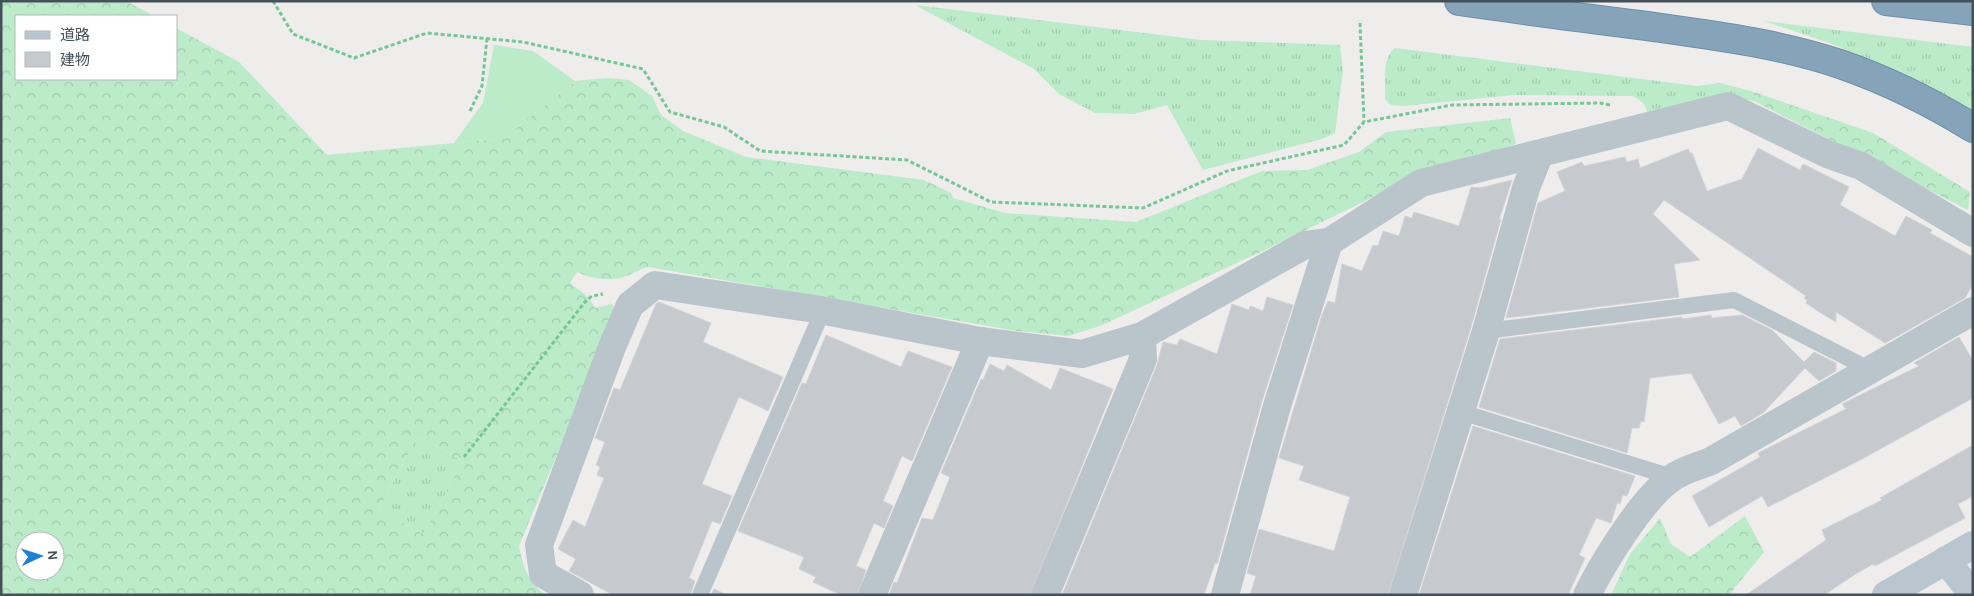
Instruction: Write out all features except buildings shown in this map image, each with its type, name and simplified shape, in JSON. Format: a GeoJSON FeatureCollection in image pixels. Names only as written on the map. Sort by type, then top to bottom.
{"type":"FeatureCollection","features":[{"type":"Feature","properties":{"kind":"highway"},"geometry":{"type":"LineString","coordinates":[[1459,1],[1724,36],[1804,53],[1840,64],[1885,82],[1940,108],[1973,128]]}},
{"type":"Feature","properties":{"kind":"highway"},"geometry":{"type":"LineString","coordinates":[[1886,1],[1973,11]]}},
{"type":"Feature","properties":{"kind":"main road"},"geometry":{"type":"LineString","coordinates":[[1886,595],[1973,545]]}},
{"type":"Feature","properties":{"kind":"main road"},"geometry":{"type":"LineString","coordinates":[[1946,560],[1972,595]]}},
{"type":"Feature","properties":{"kind":"street"},"geometry":{"type":"LineString","coordinates":[[580,595],[542,574],[539,545],[612,347],[630,305],[655,285],[823,310],[980,341],[1082,354],[1142,336],[1305,246],[1329,242],[1421,183],[1540,155],[1728,106],[1828,154],[1862,166],[1973,233]]}},
{"type":"Feature","properties":{"kind":"street"},"geometry":{"type":"LineString","coordinates":[[1403,595],[1486,331],[1526,188],[1540,155]]}},
{"type":"Feature","properties":{"kind":"street"},"geometry":{"type":"LineString","coordinates":[[1225,595],[1277,406],[1329,242]]}},
{"type":"Feature","properties":{"kind":"street"},"geometry":{"type":"LineString","coordinates":[[1587,595],[1600,570],[1651,496],[1672,477],[1711,461],[1973,311]]}},
{"type":"Feature","properties":{"kind":"street"},"geometry":{"type":"LineString","coordinates":[[1045,595],[1143,359],[1142,336]]}},
{"type":"Feature","properties":{"kind":"street"},"geometry":{"type":"LineString","coordinates":[[872,595],[980,341]]}},
{"type":"Feature","properties":{"kind":"lane"},"geometry":{"type":"LineString","coordinates":[[1486,331],[1734,300],[1871,370]]}},
{"type":"Feature","properties":{"kind":"lane"},"geometry":{"type":"LineString","coordinates":[[700,595],[823,310]]}},
{"type":"Feature","properties":{"kind":"lane"},"geometry":{"type":"LineString","coordinates":[[1461,412],[1672,477]]}},
{"type":"Feature","properties":{"kind":"path"},"geometry":{"type":"LineString","coordinates":[[273,1],[294,34],[354,58],[427,33],[523,42],[643,69],[670,112],[724,127],[760,152],[907,160],[992,202],[1143,208],[1227,172],[1344,145],[1364,122],[1452,105],[1600,103],[1626,110],[1638,130]]}},
{"type":"Feature","properties":{"kind":"path"},"geometry":{"type":"LineString","coordinates":[[1360,23],[1364,122]]}},
{"type":"Feature","properties":{"kind":"path"},"geometry":{"type":"LineString","coordinates":[[470,110],[482,86],[487,38]]}},
{"type":"Feature","properties":{"kind":"path"},"geometry":{"type":"LineString","coordinates":[[464,457],[585,302]]}},
{"type":"Feature","properties":{"kind":"green space"},"geometry":{"type":"Polygon","coordinates":[[[1,1],[126,1],[152,15],[15,15],[15,80],[178,80],[178,29],[239,62],[327,155],[518,137],[515,129],[575,81],[607,78],[629,80],[652,96],[661,115],[683,131],[746,157],[924,180],[951,193],[953,198],[1005,213],[1136,222],[1262,171],[1307,170],[1359,152],[1386,132],[1510,118],[1516,144],[1424,172],[1267,249],[1100,326],[1068,336],[1017,331],[648,267],[614,279],[595,278],[577,272],[570,283],[588,297],[595,308],[612,304],[616,313],[519,546],[527,573],[545,595],[1,595],[1,1]],[[418,436],[378,510],[423,534],[463,461],[418,436]]]}},
{"type":"Feature","properties":{"kind":"green space"},"geometry":{"type":"Polygon","coordinates":[[[915,5],[1202,40],[1340,45],[1343,71],[1335,133],[1322,139],[1203,170],[1167,105],[1134,114],[1095,113],[1059,94],[1034,69],[915,5]]]}},
{"type":"Feature","properties":{"kind":"green space"},"geometry":{"type":"Polygon","coordinates":[[[1764,21],[1973,47],[1973,118],[1905,75],[1830,43],[1764,21]]]}},
{"type":"Feature","properties":{"kind":"green space"},"geometry":{"type":"Polygon","coordinates":[[[494,45],[533,51],[575,81],[515,129],[519,137],[454,143],[483,103],[494,45]]]}},
{"type":"Feature","properties":{"kind":"green space"},"geometry":{"type":"Polygon","coordinates":[[[1395,48],[1697,86],[1720,83],[1754,92],[1754,101],[1734,97],[1648,121],[1645,106],[1640,100],[1632,96],[1514,95],[1404,106],[1391,105],[1385,99],[1385,72],[1388,58],[1395,48]]]}},
{"type":"Feature","properties":{"kind":"green space"},"geometry":{"type":"Polygon","coordinates":[[[1754,92],[1873,133],[1970,192],[1968,210],[1754,101],[1754,92]]]}},
{"type":"Feature","properties":{"kind":"green space"},"geometry":{"type":"Polygon","coordinates":[[[418,436],[463,461],[423,534],[378,510],[418,436]]]}},
{"type":"Feature","properties":{"kind":"green space"},"geometry":{"type":"Polygon","coordinates":[[[1745,516],[1764,552],[1729,595],[1611,595],[1630,554],[1660,518],[1671,544],[1690,557],[1745,516]]]}}]}
